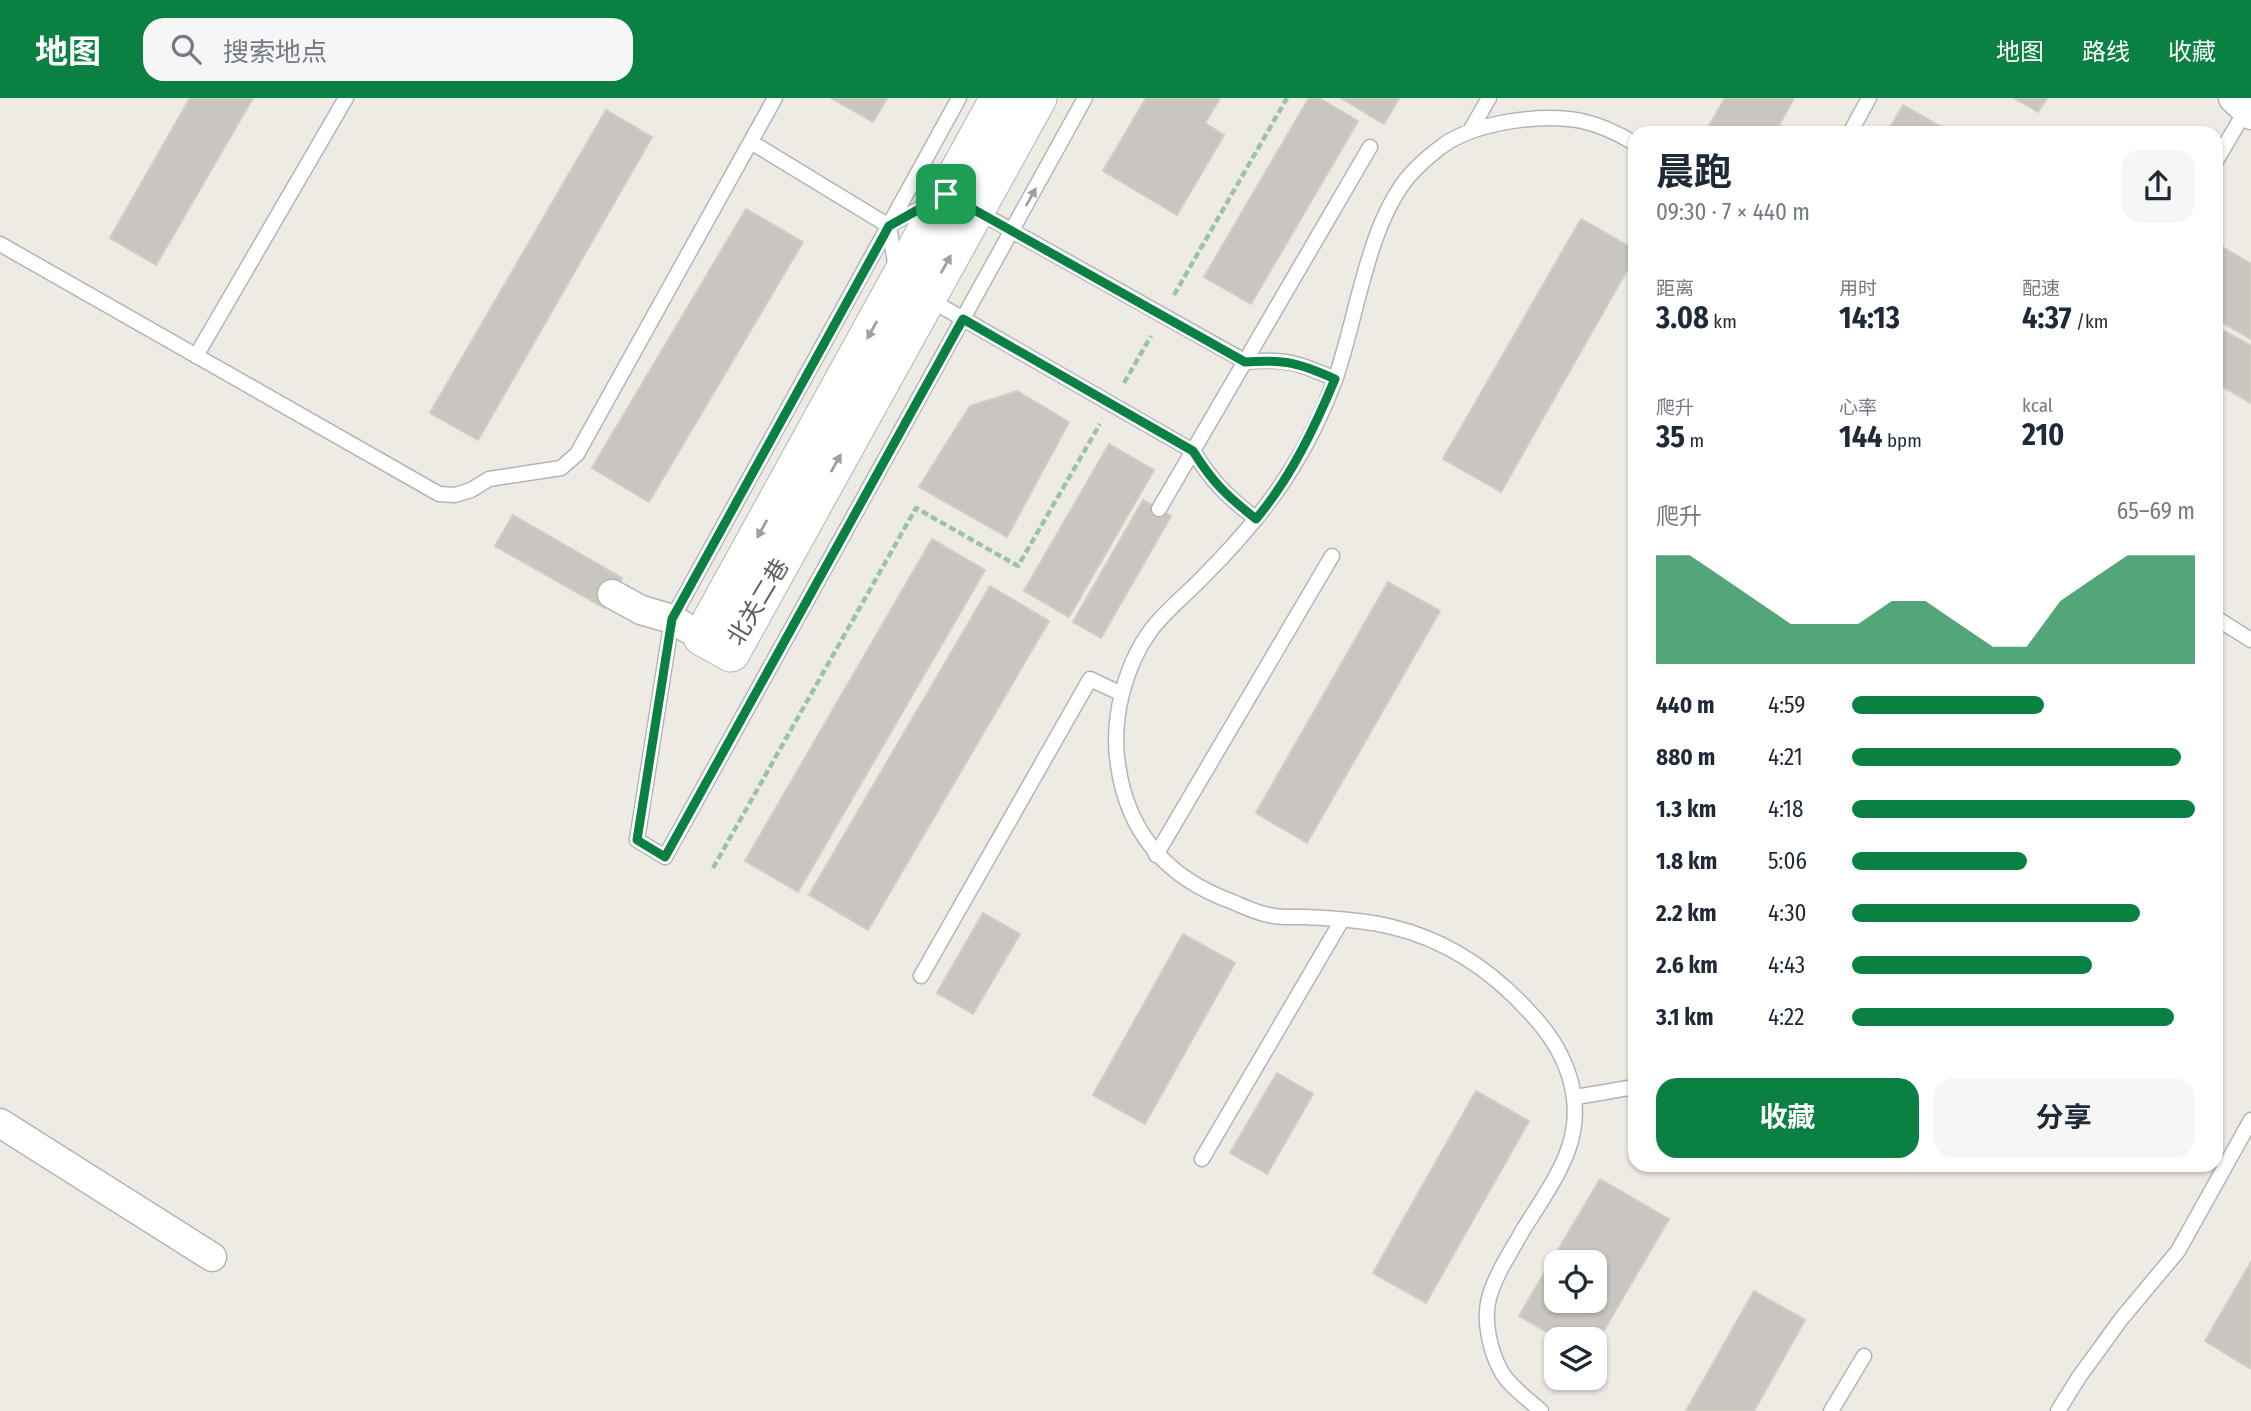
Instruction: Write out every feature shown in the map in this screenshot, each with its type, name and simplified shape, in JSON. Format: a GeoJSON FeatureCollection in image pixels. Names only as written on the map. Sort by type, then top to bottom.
{"type":"FeatureCollection","features":[{"type":"Feature","properties":{"kind":"street","name":"北关二巷"},"geometry":{"type":"LineString","coordinates":[[961,202],[999,98]]}},
{"type":"Feature","properties":{"kind":"street","name":"北关二巷"},"geometry":{"type":"LineString","coordinates":[[687,628],[913,290],[961,202],[1038,98]]}},
{"type":"Feature","properties":{"kind":"street"},"geometry":{"type":"LineString","coordinates":[[612,594],[641,610],[687,628]]}},
{"type":"Feature","properties":{"kind":"street"},"geometry":{"type":"LineString","coordinates":[[0,1123],[212,1257]]}},
{"type":"Feature","properties":{"kind":"lane"},"geometry":{"type":"LineString","coordinates":[[196,356],[346,98]]}},
{"type":"Feature","properties":{"kind":"lane"},"geometry":{"type":"LineString","coordinates":[[0,244],[439,494],[455,495],[471,490],[489,479],[508,474],[561,468],[577,454],[775,98]]}},
{"type":"Feature","properties":{"kind":"lane"},"geometry":{"type":"LineString","coordinates":[[959,98],[889,226],[687,628],[637,840],[665,857],[1085,98]]}},
{"type":"Feature","properties":{"kind":"lane"},"geometry":{"type":"LineString","coordinates":[[1470,131],[1489,98]]}},
{"type":"Feature","properties":{"kind":"lane"},"geometry":{"type":"LineString","coordinates":[[1854,126],[1870,98]]}},
{"type":"Feature","properties":{"kind":"lane"},"geometry":{"type":"LineString","coordinates":[[2223,147],[2245,106]]}},
{"type":"Feature","properties":{"kind":"lane"},"geometry":{"type":"LineString","coordinates":[[1541,1411],[1503,1376],[1489,1341],[1487,1302],[1502,1266],[1545,1194],[1569,1146],[1576,1097],[1559,1048],[1534,1016],[1499,981],[1466,957],[1429,939],[1392,927],[1342,919],[1268,915],[1216,896],[1188,881],[1156,855],[1141,832],[1127,799],[1118,766],[1116,732],[1122,694],[1132,663],[1152,630],[1256,519],[1275,496],[1297,460],[1335,379],[1372,252],[1386,215],[1408,177],[1441,146],[1470,131],[1531,118],[1583,121],[1628,139]]}},
{"type":"Feature","properties":{"kind":"lane"},"geometry":{"type":"LineString","coordinates":[[751,142],[889,226],[913,290],[1193,451],[1211,479],[1228,498],[1256,519]]}},
{"type":"Feature","properties":{"kind":"lane"},"geometry":{"type":"LineString","coordinates":[[1159,509],[1370,147]]}},
{"type":"Feature","properties":{"kind":"lane"},"geometry":{"type":"LineString","coordinates":[[889,226],[961,202],[1245,362],[1278,359],[1305,365],[1335,379]]}},
{"type":"Feature","properties":{"kind":"lane"},"geometry":{"type":"LineString","coordinates":[[1156,855],[1332,556]]}},
{"type":"Feature","properties":{"kind":"lane"},"geometry":{"type":"LineString","coordinates":[[2223,622],[2251,640]]}},
{"type":"Feature","properties":{"kind":"lane"},"geometry":{"type":"LineString","coordinates":[[922,976],[1090,679],[1122,694]]}},
{"type":"Feature","properties":{"kind":"lane"},"geometry":{"type":"LineString","coordinates":[[1202,1159],[1342,919]]}},
{"type":"Feature","properties":{"kind":"lane"},"geometry":{"type":"LineString","coordinates":[[1576,1097],[1628,1088]]}},
{"type":"Feature","properties":{"kind":"lane"},"geometry":{"type":"LineString","coordinates":[[2223,1170],[2251,1120]]}},
{"type":"Feature","properties":{"kind":"lane"},"geometry":{"type":"LineString","coordinates":[[2058,1411],[2122,1318],[2178,1251],[2222,1172]]}},
{"type":"Feature","properties":{"kind":"lane"},"geometry":{"type":"LineString","coordinates":[[1831,1411],[1864,1356]]}},
{"type":"Feature","properties":{"kind":"path"},"geometry":{"type":"LineString","coordinates":[[713,868],[916,508],[1018,566],[1286,98]]}},
{"type":"Feature","properties":{"kind":"building"},"geometry":{"type":"Polygon","coordinates":[[[190,98],[253,98],[156,265],[110,238],[190,98]]]}},
{"type":"Feature","properties":{"kind":"building"},"geometry":{"type":"Polygon","coordinates":[[[831,98],[887,98],[873,122],[831,98]]]}},
{"type":"Feature","properties":{"kind":"building"},"geometry":{"type":"Polygon","coordinates":[[[1146,98],[1220,98],[1205,123],[1224,135],[1177,215],[1103,171],[1146,98]]]}},
{"type":"Feature","properties":{"kind":"building"},"geometry":{"type":"Polygon","coordinates":[[[1309,98],[1319,98],[1358,121],[1251,304],[1204,277],[1309,98]]]}},
{"type":"Feature","properties":{"kind":"building"},"geometry":{"type":"Polygon","coordinates":[[[1341,98],[1399,98],[1384,124],[1341,98]]]}},
{"type":"Feature","properties":{"kind":"building"},"geometry":{"type":"Polygon","coordinates":[[[1725,98],[1794,98],[1779,126],[1709,126],[1725,98]]]}},
{"type":"Feature","properties":{"kind":"building"},"geometry":{"type":"Polygon","coordinates":[[[2014,98],[2047,98],[2038,112],[2014,98]]]}},
{"type":"Feature","properties":{"kind":"building"},"geometry":{"type":"Polygon","coordinates":[[[1903,105],[1940,126],[1891,126],[1903,105]]]}},
{"type":"Feature","properties":{"kind":"building"},"geometry":{"type":"Polygon","coordinates":[[[606,110],[652,137],[478,440],[430,413],[606,110]]]}},
{"type":"Feature","properties":{"kind":"building"},"geometry":{"type":"Polygon","coordinates":[[[746,209],[803,242],[649,502],[592,468],[746,209]]]}},
{"type":"Feature","properties":{"kind":"building"},"geometry":{"type":"Polygon","coordinates":[[[1581,219],[1628,246],[1628,269],[1501,492],[1443,459],[1581,219]]]}},
{"type":"Feature","properties":{"kind":"building"},"geometry":{"type":"Polygon","coordinates":[[[2223,247],[2251,264],[2251,339],[2223,323],[2223,247]]]}},
{"type":"Feature","properties":{"kind":"building"},"geometry":{"type":"Polygon","coordinates":[[[2223,330],[2251,346],[2251,403],[2223,387],[2223,330]]]}},
{"type":"Feature","properties":{"kind":"building"},"geometry":{"type":"Polygon","coordinates":[[[1017,391],[1069,422],[1007,537],[919,487],[970,406],[1017,391]]]}},
{"type":"Feature","properties":{"kind":"building"},"geometry":{"type":"Polygon","coordinates":[[[1109,444],[1154,470],[1069,617],[1024,591],[1109,444]]]}},
{"type":"Feature","properties":{"kind":"building"},"geometry":{"type":"Polygon","coordinates":[[[1143,500],[1171,516],[1101,638],[1073,622],[1143,500]]]}},
{"type":"Feature","properties":{"kind":"building"},"geometry":{"type":"Polygon","coordinates":[[[513,515],[622,578],[604,608],[495,546],[513,515]]]}},
{"type":"Feature","properties":{"kind":"building"},"geometry":{"type":"Polygon","coordinates":[[[932,539],[985,570],[798,892],[745,861],[932,539]]]}},
{"type":"Feature","properties":{"kind":"building"},"geometry":{"type":"Polygon","coordinates":[[[1388,582],[1440,611],[1307,843],[1256,813],[1388,582]]]}},
{"type":"Feature","properties":{"kind":"building"},"geometry":{"type":"Polygon","coordinates":[[[990,586],[1049,621],[868,930],[809,895],[990,586]]]}},
{"type":"Feature","properties":{"kind":"building"},"geometry":{"type":"Polygon","coordinates":[[[983,913],[1020,934],[973,1014],[937,993],[983,913]]]}},
{"type":"Feature","properties":{"kind":"building"},"geometry":{"type":"Polygon","coordinates":[[[1183,934],[1235,963],[1145,1124],[1093,1095],[1183,934]]]}},
{"type":"Feature","properties":{"kind":"building"},"geometry":{"type":"Polygon","coordinates":[[[1277,1073],[1313,1094],[1267,1174],[1230,1153],[1277,1073]]]}},
{"type":"Feature","properties":{"kind":"building"},"geometry":{"type":"Polygon","coordinates":[[[1476,1091],[1529,1121],[1426,1303],[1373,1273],[1476,1091]]]}},
{"type":"Feature","properties":{"kind":"building"},"geometry":{"type":"Polygon","coordinates":[[[1600,1179],[1669,1219],[1606,1327],[1544,1327],[1544,1330],[1519,1316],[1544,1274],[1544,1313],[1607,1313],[1607,1250],[1558,1250],[1600,1179]]]}},
{"type":"Feature","properties":{"kind":"building"},"geometry":{"type":"Polygon","coordinates":[[[2251,1262],[2251,1369],[2205,1341],[2251,1262]]]}},
{"type":"Feature","properties":{"kind":"building"},"geometry":{"type":"Polygon","coordinates":[[[1754,1291],[1805,1320],[1754,1411],[1686,1411],[1754,1291]]]}},
{"type":"Feature","properties":{"kind":"route"},"geometry":{"type":"LineString","coordinates":[[946,194],[1245,362],[1278,359],[1305,365],[1335,379],[1297,460],[1275,496],[1256,519],[1228,498],[1211,479],[1193,451],[963,319],[665,857],[637,840],[672,619],[889,226],[946,194]]}}]}
